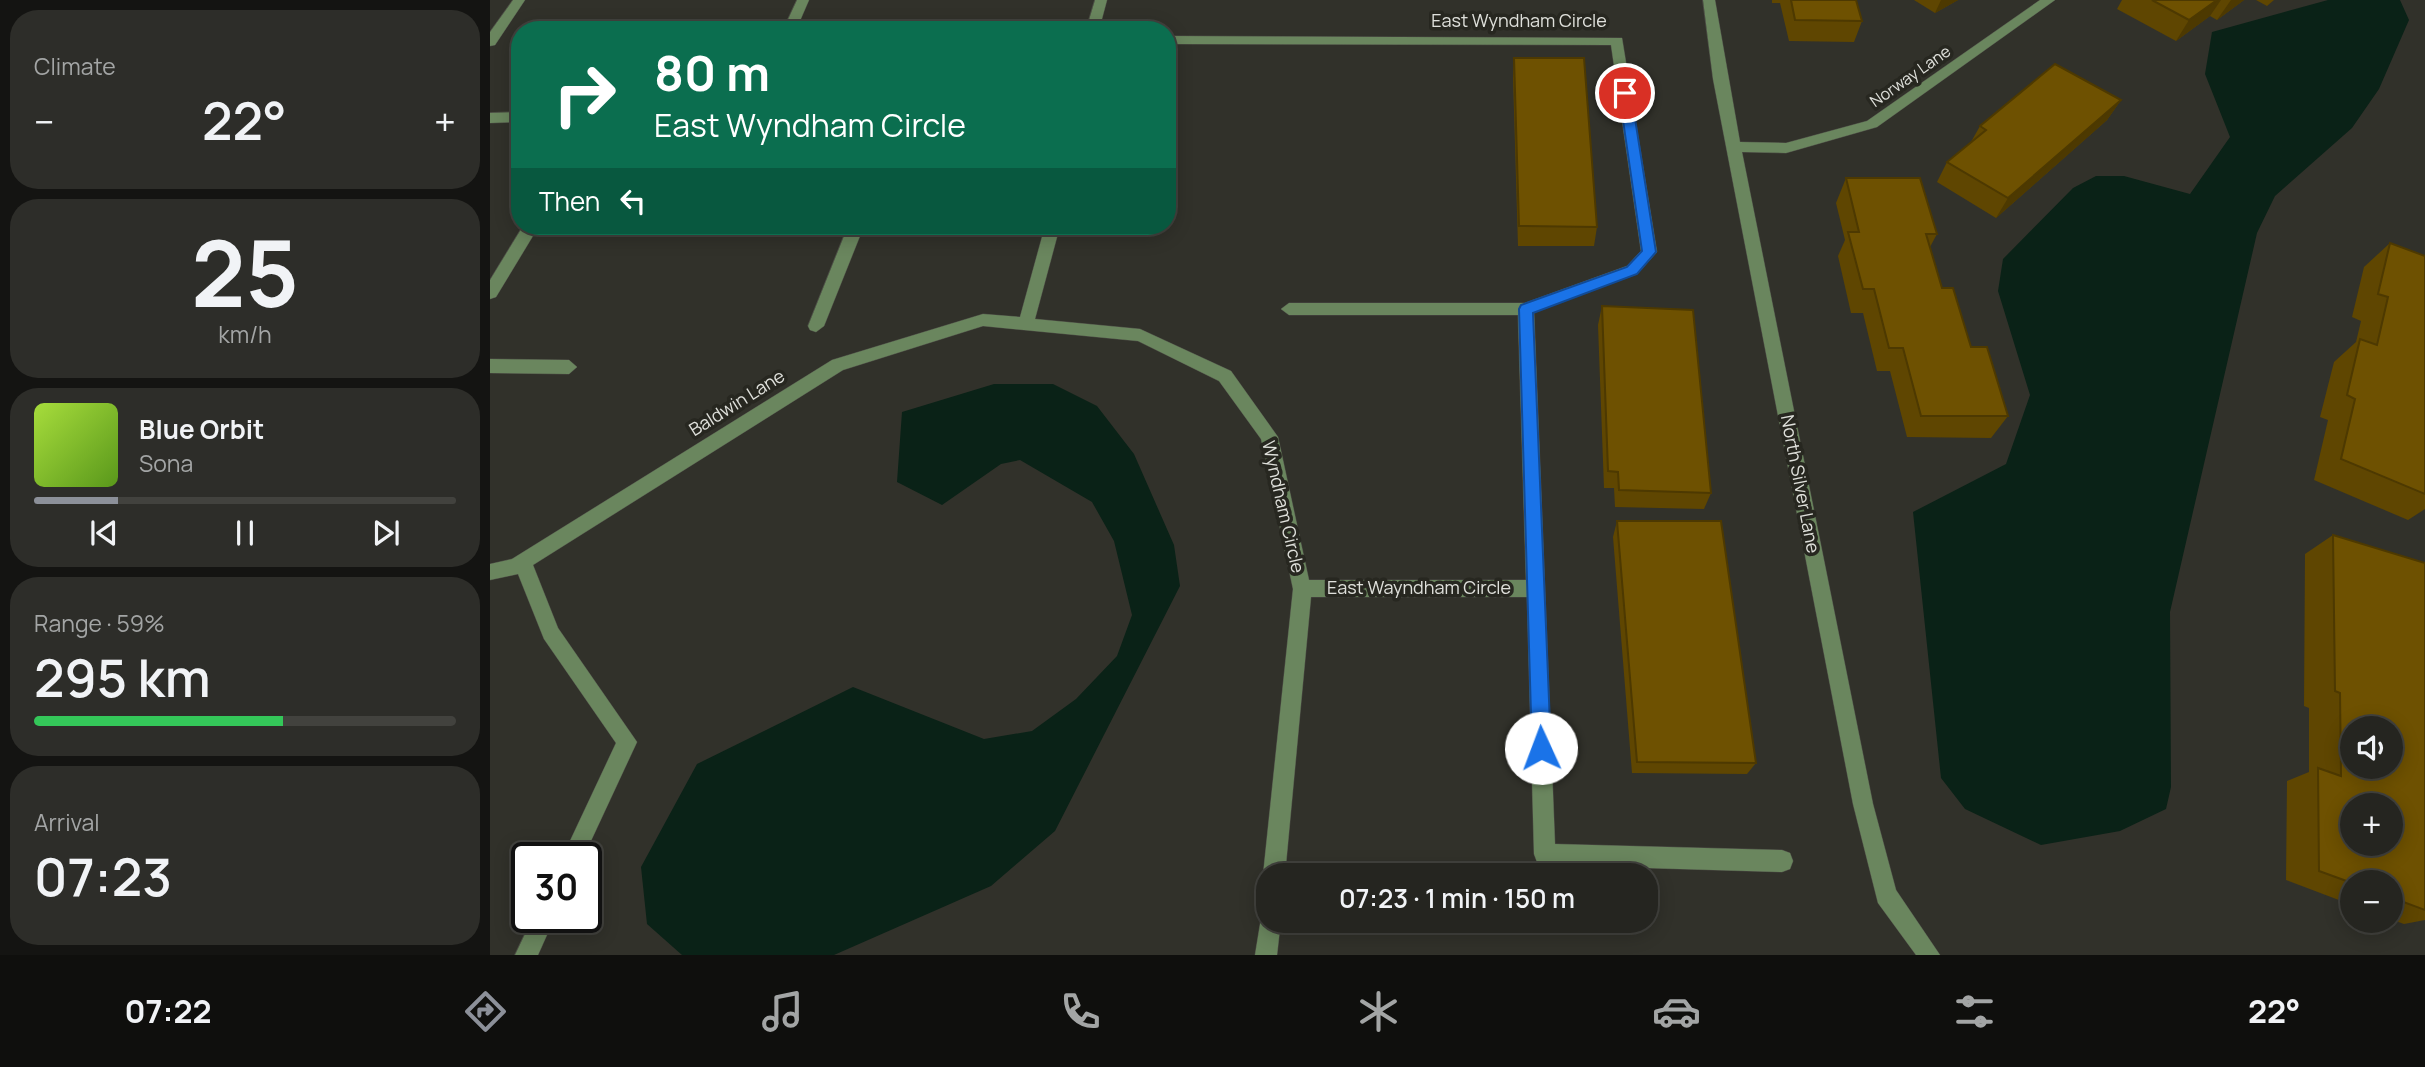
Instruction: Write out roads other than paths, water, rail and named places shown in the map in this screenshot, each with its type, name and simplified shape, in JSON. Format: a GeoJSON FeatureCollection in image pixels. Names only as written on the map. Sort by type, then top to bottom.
{"type":"FeatureCollection","features":[{"type":"Feature","properties":{"kind":"street"},"geometry":{"type":"LineString","coordinates":[[490,42],[519,0]]}},
{"type":"Feature","properties":{"kind":"street"},"geometry":{"type":"LineString","coordinates":[[793,21],[803,0]]}},
{"type":"Feature","properties":{"kind":"street"},"geometry":{"type":"LineString","coordinates":[[1094,21],[1101,0]]}},
{"type":"Feature","properties":{"kind":"street","name":"North Silver Lane"},"geometry":{"type":"LineString","coordinates":[[1709,0],[1734,147],[1863,804],[1886,895],[1929,955]]}},
{"type":"Feature","properties":{"kind":"street","name":"Norway Lane"},"geometry":{"type":"LineString","coordinates":[[1734,147],[1786,148],[1872,124],[2049,0]]}},
{"type":"Feature","properties":{"kind":"street","name":"East Wyndham Circle"},"geometry":{"type":"LineString","coordinates":[[1176,40],[1617,41],[1649,252],[1632,271],[1526,309],[1289,309]]}},
{"type":"Feature","properties":{"kind":"street"},"geometry":{"type":"LineString","coordinates":[[490,118],[511,117]]}},
{"type":"Feature","properties":{"kind":"street"},"geometry":{"type":"LineString","coordinates":[[490,293],[525,235]]}},
{"type":"Feature","properties":{"kind":"street"},"geometry":{"type":"LineString","coordinates":[[816,326],[852,235]]}},
{"type":"Feature","properties":{"kind":"street"},"geometry":{"type":"LineString","coordinates":[[1026,324],[1050,235]]}},
{"type":"Feature","properties":{"kind":"street"},"geometry":{"type":"LineString","coordinates":[[1526,309],[1545,854],[1782,861]]}},
{"type":"Feature","properties":{"kind":"street","name":"Baldwin Lane"},"geometry":{"type":"LineString","coordinates":[[490,572],[523,563],[838,365],[983,320],[1026,324]]}},
{"type":"Feature","properties":{"kind":"street","name":"Wyndham Circle"},"geometry":{"type":"LineString","coordinates":[[1026,324],[1140,335],[1225,376],[1269,437],[1303,589],[1275,863]]}},
{"type":"Feature","properties":{"kind":"street"},"geometry":{"type":"LineString","coordinates":[[490,366],[569,367]]}},
{"type":"Feature","properties":{"kind":"street"},"geometry":{"type":"LineString","coordinates":[[523,563],[551,632],[627,742],[580,842]]}},
{"type":"Feature","properties":{"kind":"street","name":"East Wayndham Circle"},"geometry":{"type":"LineString","coordinates":[[1303,589],[1536,588]]}},
{"type":"Feature","properties":{"kind":"street"},"geometry":{"type":"LineString","coordinates":[[526,955],[536,933]]}},
{"type":"Feature","properties":{"kind":"street"},"geometry":{"type":"LineString","coordinates":[[1266,955],[1268,933]]}}]}
